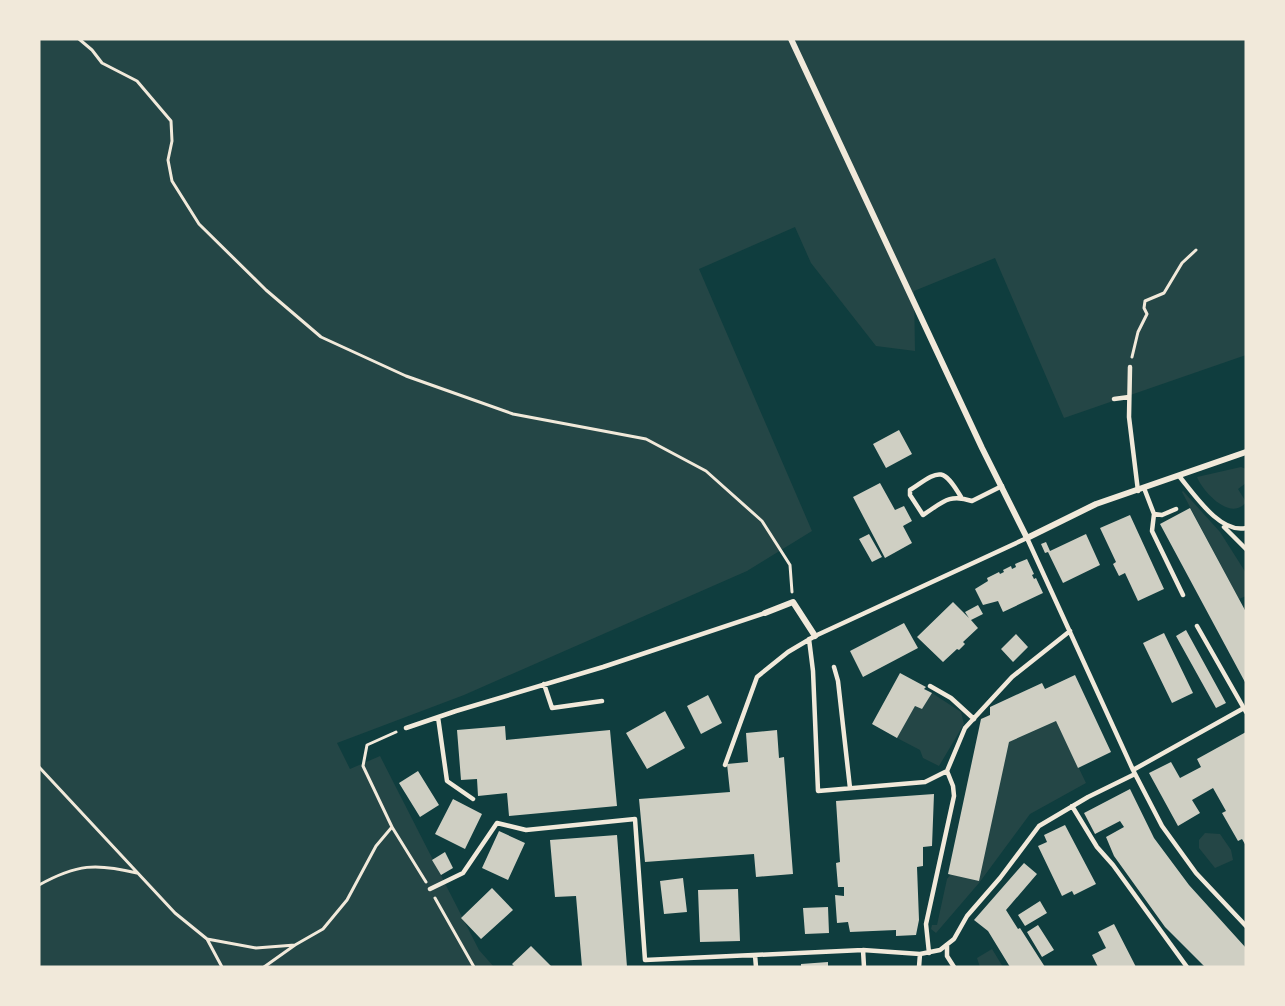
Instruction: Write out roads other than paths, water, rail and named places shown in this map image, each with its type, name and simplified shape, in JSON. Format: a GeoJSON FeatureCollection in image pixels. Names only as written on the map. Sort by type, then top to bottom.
{"type":"FeatureCollection","features":[{"type":"Feature","properties":{"kind":"street"},"geometry":{"type":"LineString","coordinates":[[791,39],[982,448],[1027,538],[1096,504],[1246,452]]}},
{"type":"Feature","properties":{"kind":"street"},"geometry":{"type":"LineString","coordinates":[[765,613],[793,602],[812,638]]}},
{"type":"Feature","properties":{"kind":"lane"},"geometry":{"type":"LineString","coordinates":[[1130,367],[1129,417],[1141,489],[1154,514],[1152,531],[1183,595]]}},
{"type":"Feature","properties":{"kind":"lane"},"geometry":{"type":"LineString","coordinates":[[1114,399],[1130,397]]}},
{"type":"Feature","properties":{"kind":"lane"},"geometry":{"type":"LineString","coordinates":[[961,497],[950,478],[943,475],[932,476],[910,490],[910,495],[923,515],[950,497],[961,497],[972,501],[1002,486]]}},
{"type":"Feature","properties":{"kind":"lane"},"geometry":{"type":"LineString","coordinates":[[1179,476],[1246,549]]}},
{"type":"Feature","properties":{"kind":"lane"},"geometry":{"type":"LineString","coordinates":[[1154,514],[1162,515],[1176,509]]}},
{"type":"Feature","properties":{"kind":"lane"},"geometry":{"type":"LineString","coordinates":[[1220,523],[1231,528],[1246,528]]}},
{"type":"Feature","properties":{"kind":"lane"},"geometry":{"type":"LineString","coordinates":[[725,765],[757,677],[788,652],[812,638],[1027,538],[1134,772],[1162,826],[1196,873],[1246,926]]}},
{"type":"Feature","properties":{"kind":"lane"},"geometry":{"type":"LineString","coordinates":[[406,728],[603,667],[765,613]]}},
{"type":"Feature","properties":{"kind":"lane"},"geometry":{"type":"LineString","coordinates":[[645,960],[863,950],[920,954],[940,950],[947,946],[1039,826],[1245,710],[1197,626]]}},
{"type":"Feature","properties":{"kind":"lane"},"geometry":{"type":"LineString","coordinates":[[812,638],[818,791],[925,782],[947,771],[965,728],[1012,677],[1070,631]]}},
{"type":"Feature","properties":{"kind":"lane"},"geometry":{"type":"LineString","coordinates":[[834,667],[838,681],[850,788]]}},
{"type":"Feature","properties":{"kind":"lane"},"geometry":{"type":"LineString","coordinates":[[544,684],[552,708],[602,701]]}},
{"type":"Feature","properties":{"kind":"lane"},"geometry":{"type":"LineString","coordinates":[[930,686],[951,698],[974,719]]}},
{"type":"Feature","properties":{"kind":"lane"},"geometry":{"type":"LineString","coordinates":[[438,717],[447,781],[473,799]]}},
{"type":"Feature","properties":{"kind":"lane"},"geometry":{"type":"LineString","coordinates":[[929,952],[926,924],[954,796],[947,771]]}},
{"type":"Feature","properties":{"kind":"lane"},"geometry":{"type":"LineString","coordinates":[[1072,806],[1097,847],[1113,864],[1187,967]]}},
{"type":"Feature","properties":{"kind":"lane"},"geometry":{"type":"LineString","coordinates":[[429,889],[463,873],[497,823],[526,830],[635,819],[644,967]]}},
{"type":"Feature","properties":{"kind":"lane"},"geometry":{"type":"LineString","coordinates":[[947,946],[947,956],[954,967]]}},
{"type":"Feature","properties":{"kind":"lane"},"geometry":{"type":"LineString","coordinates":[[863,950],[864,967]]}},
{"type":"Feature","properties":{"kind":"lane"},"geometry":{"type":"LineString","coordinates":[[919,967],[920,954]]}},
{"type":"Feature","properties":{"kind":"lane"},"geometry":{"type":"LineString","coordinates":[[755,955],[756,967]]}}]}
